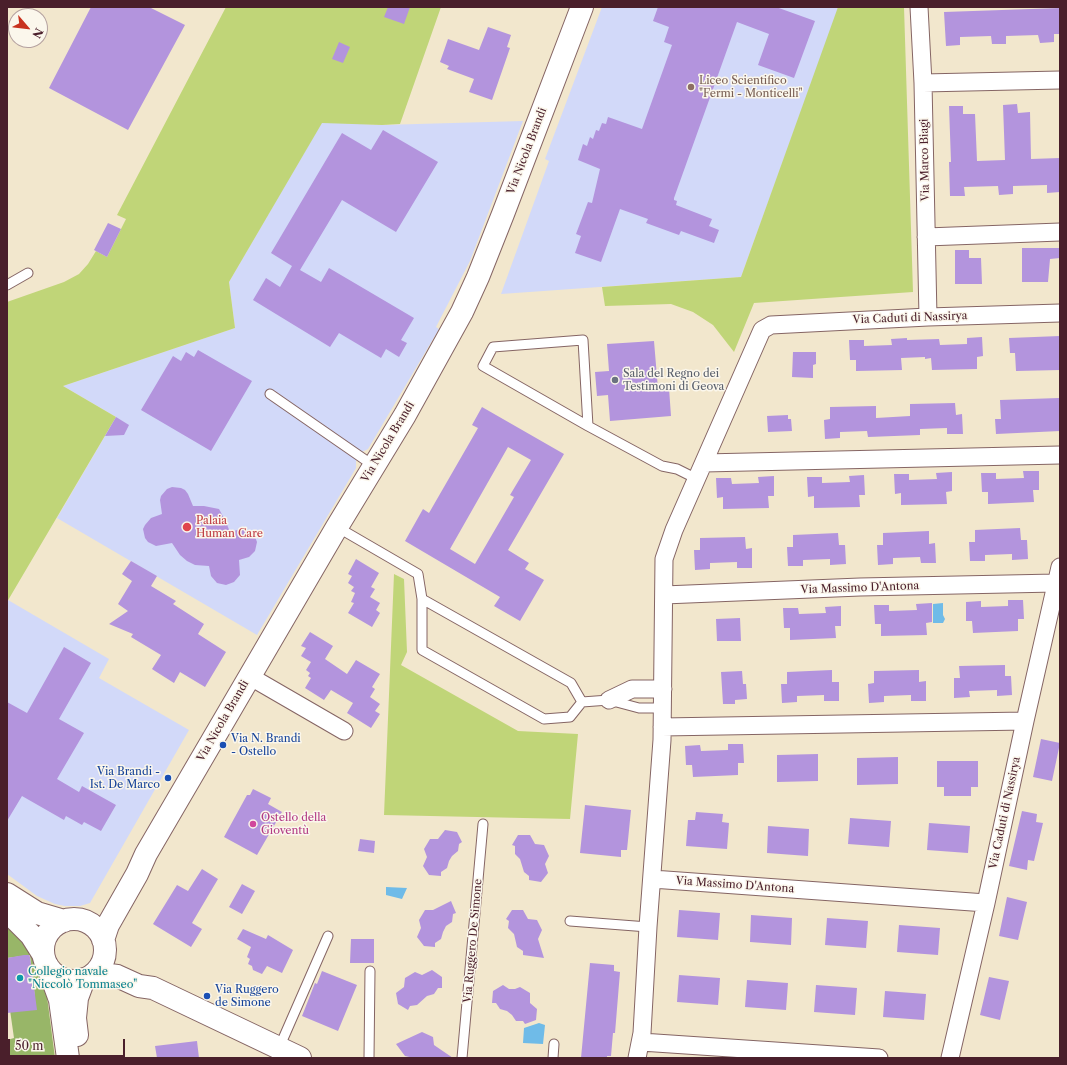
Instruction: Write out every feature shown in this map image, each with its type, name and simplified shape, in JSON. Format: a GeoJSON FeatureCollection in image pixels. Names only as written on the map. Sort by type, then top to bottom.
{"type":"FeatureCollection","features":[{"type":"Feature","properties":{"kind":"street","name":"Via Nicola Brandi"},"geometry":{"type":"LineString","coordinates":[[104,945],[108,925],[137,874],[146,854],[249,676],[405,415],[459,319],[478,277],[582,7]]}},
{"type":"Feature","properties":{"kind":"street","name":"Via Marco Biagi"},"geometry":{"type":"LineString","coordinates":[[919,7],[923,83],[928,317]]}},
{"type":"Feature","properties":{"kind":"street"},"geometry":{"type":"LineString","coordinates":[[923,83],[1060,80]]}},
{"type":"Feature","properties":{"kind":"street"},"geometry":{"type":"LineString","coordinates":[[926,237],[1060,232]]}},
{"type":"Feature","properties":{"kind":"street","name":"Via Caduti di Nassirya"},"geometry":{"type":"LineString","coordinates":[[704,463],[762,330],[771,325],[928,317],[1060,313]]}},
{"type":"Feature","properties":{"kind":"street"},"geometry":{"type":"LineString","coordinates":[[637,1058],[641,1042],[662,727],[664,559],[674,530],[704,463],[1060,455]]}},
{"type":"Feature","properties":{"kind":"street","name":"Via Caduti di Nassirya"},"geometry":{"type":"LineString","coordinates":[[950,1058],[986,903],[1060,567]]}},
{"type":"Feature","properties":{"kind":"street","name":"Via Massimo D'Antona"},"geometry":{"type":"LineString","coordinates":[[664,595],[860,587],[1056,583]]}},
{"type":"Feature","properties":{"kind":"street"},"geometry":{"type":"LineString","coordinates":[[249,676],[344,731]]}},
{"type":"Feature","properties":{"kind":"street"},"geometry":{"type":"LineString","coordinates":[[609,700],[632,689],[663,689]]}},
{"type":"Feature","properties":{"kind":"street"},"geometry":{"type":"LineString","coordinates":[[662,727],[1025,721]]}},
{"type":"Feature","properties":{"kind":"street","name":"Via Nicola Brandi"},"geometry":{"type":"LineString","coordinates":[[68,920],[98,911],[129,870],[146,854]]}},
{"type":"Feature","properties":{"kind":"street","name":"Via Massimo D'Antona"},"geometry":{"type":"LineString","coordinates":[[652,880],[986,903]]}},
{"type":"Feature","properties":{"kind":"street"},"geometry":{"type":"LineString","coordinates":[[7,894],[37,913],[68,920],[82,920],[92,924],[99,931],[104,945],[123,966],[143,976],[153,988]]}},
{"type":"Feature","properties":{"kind":"street"},"geometry":{"type":"LineString","coordinates":[[7,911],[31,936],[53,973],[60,978],[76,981],[89,976],[117,976],[139,986],[153,988],[300,1058]]}},
{"type":"Feature","properties":{"kind":"street"},"geometry":{"type":"LineString","coordinates":[[68,920],[56,924],[50,930],[44,942],[46,961],[60,1000],[68,1058]]}},
{"type":"Feature","properties":{"kind":"street"},"geometry":{"type":"LineString","coordinates":[[80,1058],[75,1018],[77,998],[89,976],[102,963],[104,945]]}},
{"type":"Feature","properties":{"kind":"street"},"geometry":{"type":"LineString","coordinates":[[641,1042],[879,1058]]}},
{"type":"Feature","properties":{"kind":"lane"},"geometry":{"type":"LineString","coordinates":[[7,285],[28,273]]}},
{"type":"Feature","properties":{"kind":"lane"},"geometry":{"type":"LineString","coordinates":[[588,426],[584,340],[493,347],[483,366],[588,426],[662,466],[677,469],[697,479]]}},
{"type":"Feature","properties":{"kind":"lane"},"geometry":{"type":"LineString","coordinates":[[270,394],[374,466]]}},
{"type":"Feature","properties":{"kind":"lane"},"geometry":{"type":"LineString","coordinates":[[337,527],[418,574],[422,599],[422,650],[544,719],[570,717],[582,702],[609,700],[639,708],[662,708]]}},
{"type":"Feature","properties":{"kind":"lane"},"geometry":{"type":"LineString","coordinates":[[422,599],[571,683],[582,702]]}},
{"type":"Feature","properties":{"kind":"lane","name":"Via Ruggero De Simone"},"geometry":{"type":"LineString","coordinates":[[462,1058],[483,824]]}},
{"type":"Feature","properties":{"kind":"lane"},"geometry":{"type":"LineString","coordinates":[[570,921],[648,927]]}},
{"type":"Feature","properties":{"kind":"lane"},"geometry":{"type":"LineString","coordinates":[[279,1048],[328,936]]}},
{"type":"Feature","properties":{"kind":"lane"},"geometry":{"type":"LineString","coordinates":[[369,1058],[370,971]]}},
{"type":"Feature","properties":{"kind":"lane"},"geometry":{"type":"LineString","coordinates":[[553,1058],[554,1044]]}},
{"type":"Feature","properties":{"kind":"shaded area","name":"Liceo Scientifico \"Fermi - Monticelli\""},"geometry":{"type":"Polygon","coordinates":[[[602,7],[839,7],[741,277],[501,294],[549,161],[545,159],[602,7]]]}},
{"type":"Feature","properties":{"kind":"shaded area"},"geometry":{"type":"Polygon","coordinates":[[[523,121],[470,261],[436,327],[439,329],[368,449],[362,452],[356,461],[356,468],[257,635],[57,518],[116,417],[63,386],[235,328],[229,282],[322,122],[382,125],[523,121]]]}},
{"type":"Feature","properties":{"kind":"shaded area"},"geometry":{"type":"Polygon","coordinates":[[[8,600],[109,659],[99,678],[189,730],[90,903],[80,906],[55,904],[37,896],[7,874],[8,600]]]}},
{"type":"Feature","properties":{"kind":"green space"},"geometry":{"type":"Polygon","coordinates":[[[226,7],[441,7],[400,124],[382,125],[322,123],[229,282],[235,328],[63,386],[116,417],[7,602],[7,302],[64,282],[79,274],[88,264],[96,251],[107,257],[126,219],[117,215],[226,7]]]}},
{"type":"Feature","properties":{"kind":"green space"},"geometry":{"type":"Polygon","coordinates":[[[838,7],[904,7],[913,292],[754,303],[734,352],[713,325],[693,312],[671,304],[605,306],[602,287],[741,277],[838,7]]]}},
{"type":"Feature","properties":{"kind":"green space"},"geometry":{"type":"Polygon","coordinates":[[[394,574],[404,579],[407,652],[401,665],[518,731],[578,734],[570,819],[384,815],[394,574]]]}},
{"type":"Feature","properties":{"kind":"green space"},"geometry":{"type":"Polygon","coordinates":[[[7,926],[28,943],[46,989],[55,1058],[7,1058],[7,1040],[14,1038],[9,1003],[35,998],[30,955],[7,958],[7,926]]]}},
{"type":"Feature","properties":{"kind":"water"},"geometry":{"type":"Polygon","coordinates":[[[943,603],[943,615],[945,619],[943,623],[933,623],[933,604],[943,603]]]}},
{"type":"Feature","properties":{"kind":"water"},"geometry":{"type":"Polygon","coordinates":[[[386,887],[407,888],[402,899],[386,895],[386,887]]]}},
{"type":"Feature","properties":{"kind":"water"},"geometry":{"type":"Polygon","coordinates":[[[539,1023],[545,1025],[543,1044],[523,1043],[524,1028],[539,1023]]]}},
{"type":"Feature","properties":{"kind":"building"},"geometry":{"type":"Polygon","coordinates":[[[91,7],[149,7],[185,25],[128,130],[49,88],[91,7]]]}},
{"type":"Feature","properties":{"kind":"building"},"geometry":{"type":"Polygon","coordinates":[[[388,7],[410,7],[404,24],[384,17],[388,7]]]}},
{"type":"Feature","properties":{"kind":"building"},"geometry":{"type":"Polygon","coordinates":[[[658,7],[776,7],[815,21],[794,78],[758,65],[769,34],[737,22],[674,198],[674,200],[677,201],[676,205],[712,219],[709,226],[719,230],[714,243],[681,231],[679,235],[646,223],[648,219],[620,209],[601,262],[575,253],[581,236],[576,234],[588,202],[592,203],[600,169],[578,160],[583,144],[587,146],[590,137],[593,139],[596,130],[599,131],[602,123],[606,124],[608,117],[642,129],[672,45],[664,42],[669,27],[653,21],[658,7]]]}},
{"type":"Feature","properties":{"kind":"building"},"geometry":{"type":"Polygon","coordinates":[[[1060,8],[1060,34],[1054,34],[1054,42],[1040,43],[1038,35],[1006,36],[1006,44],[992,44],[991,36],[960,37],[960,45],[946,46],[944,12],[1060,8]]]}},
{"type":"Feature","properties":{"kind":"building"},"geometry":{"type":"Polygon","coordinates":[[[488,27],[511,35],[507,47],[510,48],[492,100],[469,92],[474,79],[447,69],[449,66],[440,62],[448,39],[479,50],[488,27]]]}},
{"type":"Feature","properties":{"kind":"building"},"geometry":{"type":"Polygon","coordinates":[[[339,42],[350,47],[343,63],[332,59],[339,42]]]}},
{"type":"Feature","properties":{"kind":"building"},"geometry":{"type":"Polygon","coordinates":[[[1017,104],[1018,113],[1030,112],[1031,159],[1060,158],[1060,192],[1047,193],[1047,185],[1013,186],[1013,194],[999,195],[998,186],[964,187],[965,196],[950,196],[949,162],[951,162],[949,106],[963,106],[963,114],[975,114],[977,161],[1005,160],[1003,105],[1017,104]]]}},
{"type":"Feature","properties":{"kind":"building"},"geometry":{"type":"Polygon","coordinates":[[[383,130],[438,162],[396,232],[342,200],[300,270],[321,282],[329,268],[414,318],[401,340],[407,343],[399,357],[386,349],[381,358],[339,333],[330,347],[253,300],[266,278],[280,287],[292,266],[271,253],[342,133],[371,150],[383,130]]]}},
{"type":"Feature","properties":{"kind":"building"},"geometry":{"type":"Polygon","coordinates":[[[108,223],[121,229],[107,257],[94,250],[108,223]]]}},
{"type":"Feature","properties":{"kind":"building"},"geometry":{"type":"Polygon","coordinates":[[[1022,248],[1060,248],[1060,258],[1050,259],[1048,282],[1022,282],[1022,248]]]}},
{"type":"Feature","properties":{"kind":"building"},"geometry":{"type":"Polygon","coordinates":[[[955,250],[969,250],[969,258],[981,258],[982,284],[955,284],[955,250]]]}},
{"type":"Feature","properties":{"kind":"building"},"geometry":{"type":"Polygon","coordinates":[[[1060,336],[1060,370],[1016,371],[1015,353],[1010,353],[1009,338],[1060,336]]]}},
{"type":"Feature","properties":{"kind":"building"},"geometry":{"type":"Polygon","coordinates":[[[982,337],[983,356],[977,357],[977,369],[932,370],[931,358],[925,359],[925,357],[901,358],[902,370],[856,371],[856,360],[850,360],[849,340],[864,340],[864,346],[892,345],[891,339],[939,339],[940,345],[967,344],[967,338],[982,337]]]}},
{"type":"Feature","properties":{"kind":"building","name":"Sala del Regno dei Testimoni di Geova"},"geometry":{"type":"Polygon","coordinates":[[[654,341],[658,389],[669,388],[671,416],[610,421],[608,395],[597,396],[595,372],[609,371],[607,344],[654,341]]]}},
{"type":"Feature","properties":{"kind":"building"},"geometry":{"type":"Polygon","coordinates":[[[198,350],[252,381],[211,451],[141,410],[173,356],[181,361],[186,352],[194,357],[198,350]]]}},
{"type":"Feature","properties":{"kind":"building"},"geometry":{"type":"Polygon","coordinates":[[[793,352],[816,352],[816,364],[813,365],[813,378],[792,377],[793,352]]]}},
{"type":"Feature","properties":{"kind":"building"},"geometry":{"type":"Polygon","coordinates":[[[1059,398],[1060,431],[996,434],[995,419],[1001,419],[1000,400],[1059,398]]]}},
{"type":"Feature","properties":{"kind":"building"},"geometry":{"type":"Polygon","coordinates":[[[955,403],[956,415],[962,414],[963,434],[947,434],[947,428],[920,429],[920,435],[868,437],[867,431],[840,432],[840,438],[825,439],[824,420],[830,419],[830,407],[876,406],[876,418],[910,416],[910,404],[955,403]]]}},
{"type":"Feature","properties":{"kind":"building"},"geometry":{"type":"Polygon","coordinates":[[[482,407],[564,454],[508,550],[529,563],[525,569],[544,580],[520,621],[494,606],[500,597],[405,541],[423,509],[429,513],[478,428],[472,425],[482,407]],[[508,447],[450,549],[475,564],[514,497],[510,495],[531,460],[508,447]]]}},
{"type":"Feature","properties":{"kind":"building"},"geometry":{"type":"Polygon","coordinates":[[[788,415],[788,419],[791,419],[792,431],[768,432],[767,416],[788,415]]]}},
{"type":"Feature","properties":{"kind":"building"},"geometry":{"type":"Polygon","coordinates":[[[116,417],[129,425],[124,435],[105,436],[116,417]]]}},
{"type":"Feature","properties":{"kind":"building"},"geometry":{"type":"Polygon","coordinates":[[[1023,471],[1039,471],[1039,490],[1033,490],[1034,502],[988,504],[988,492],[982,492],[981,473],[996,473],[996,479],[1024,478],[1023,471]]]}},
{"type":"Feature","properties":{"kind":"building"},"geometry":{"type":"Polygon","coordinates":[[[952,472],[952,491],[946,492],[947,504],[901,505],[901,493],[895,494],[894,474],[909,474],[909,480],[937,479],[936,473],[952,472]]]}},
{"type":"Feature","properties":{"kind":"building"},"geometry":{"type":"Polygon","coordinates":[[[864,475],[865,495],[859,495],[860,507],[814,508],[814,496],[808,497],[807,477],[822,477],[822,483],[850,482],[849,476],[864,475]]]}},
{"type":"Feature","properties":{"kind":"building"},"geometry":{"type":"Polygon","coordinates":[[[774,476],[774,496],[768,496],[769,508],[723,509],[723,497],[717,498],[716,478],[731,478],[732,484],[759,483],[758,477],[774,476]]]}},
{"type":"Feature","properties":{"kind":"building"},"geometry":{"type":"Polygon","coordinates":[[[172,487],[185,490],[193,506],[204,506],[219,509],[230,532],[246,529],[254,534],[257,542],[255,551],[249,557],[239,560],[240,575],[234,582],[226,585],[217,583],[211,576],[209,566],[195,565],[187,561],[180,555],[172,543],[156,546],[148,542],[145,538],[143,529],[145,525],[151,518],[162,514],[160,500],[161,496],[167,489],[172,487]]]}},
{"type":"Feature","properties":{"kind":"building"},"geometry":{"type":"Polygon","coordinates":[[[1020,528],[1021,540],[1027,540],[1028,559],[1012,560],[1012,554],[985,555],[985,561],[970,561],[969,542],[975,542],[975,530],[1020,528]]]}},
{"type":"Feature","properties":{"kind":"building"},"geometry":{"type":"Polygon","coordinates":[[[929,531],[929,544],[935,543],[936,563],[921,563],[920,557],[893,558],[893,564],[878,565],[877,545],[883,545],[883,533],[929,531]]]}},
{"type":"Feature","properties":{"kind":"building"},"geometry":{"type":"Polygon","coordinates":[[[838,533],[839,545],[845,545],[846,564],[830,565],[830,559],[803,560],[803,566],[788,566],[787,547],[793,547],[793,535],[838,533]]]}},
{"type":"Feature","properties":{"kind":"building"},"geometry":{"type":"Polygon","coordinates":[[[745,537],[746,549],[752,548],[752,568],[737,568],[737,562],[710,563],[710,569],[695,570],[694,550],[700,550],[700,538],[745,537]]]}},
{"type":"Feature","properties":{"kind":"building"},"geometry":{"type":"Polygon","coordinates":[[[356,559],[379,573],[371,587],[375,589],[370,597],[380,603],[376,610],[380,613],[372,627],[348,613],[354,603],[351,602],[355,593],[351,591],[354,587],[348,583],[352,576],[348,574],[356,559]]]}},
{"type":"Feature","properties":{"kind":"building"},"geometry":{"type":"Polygon","coordinates":[[[131,561],[157,576],[151,586],[176,601],[173,604],[204,624],[198,634],[226,652],[205,687],[180,672],[174,683],[155,671],[152,669],[161,655],[131,637],[133,634],[109,624],[128,611],[118,604],[132,581],[122,574],[131,561]]]}},
{"type":"Feature","properties":{"kind":"building"},"geometry":{"type":"Polygon","coordinates":[[[1008,600],[1023,600],[1024,619],[1018,619],[1018,631],[973,633],[972,621],[966,621],[966,602],[981,601],[981,607],[1008,606],[1008,600]]]}},
{"type":"Feature","properties":{"kind":"building"},"geometry":{"type":"Polygon","coordinates":[[[932,603],[932,622],[926,623],[927,635],[881,636],[881,624],[875,624],[874,605],[889,605],[889,611],[917,610],[916,604],[932,603]]]}},
{"type":"Feature","properties":{"kind":"building"},"geometry":{"type":"Polygon","coordinates":[[[841,606],[841,626],[835,626],[836,638],[790,640],[790,628],[784,628],[783,608],[798,608],[799,614],[826,613],[825,607],[841,606]]]}},
{"type":"Feature","properties":{"kind":"building"},"geometry":{"type":"Polygon","coordinates":[[[740,618],[741,641],[717,641],[716,619],[740,618]]]}},
{"type":"Feature","properties":{"kind":"building"},"geometry":{"type":"Polygon","coordinates":[[[310,632],[333,646],[325,659],[347,674],[356,660],[380,674],[372,687],[375,689],[370,697],[380,704],[375,711],[380,714],[371,728],[347,713],[353,703],[331,690],[324,700],[305,688],[311,678],[308,676],[310,673],[306,670],[311,662],[301,656],[306,648],[301,646],[310,632]]]}},
{"type":"Feature","properties":{"kind":"building"},"geometry":{"type":"Polygon","coordinates":[[[64,647],[91,663],[59,719],[84,733],[57,779],[79,792],[82,786],[116,805],[101,831],[84,822],[82,825],[66,816],[64,820],[22,796],[7,821],[7,702],[27,713],[64,647]]]}},
{"type":"Feature","properties":{"kind":"building"},"geometry":{"type":"Polygon","coordinates":[[[1005,665],[1005,676],[1011,676],[1012,695],[997,696],[997,690],[969,691],[970,697],[954,698],[954,678],[960,678],[959,666],[1005,665]]]}},
{"type":"Feature","properties":{"kind":"building"},"geometry":{"type":"Polygon","coordinates":[[[832,670],[832,682],[839,682],[839,701],[824,701],[824,695],[797,696],[797,702],[782,703],[781,684],[787,684],[787,672],[832,670]]]}},
{"type":"Feature","properties":{"kind":"building"},"geometry":{"type":"Polygon","coordinates":[[[919,670],[919,682],[926,681],[926,701],[911,701],[911,695],[884,696],[884,702],[869,703],[868,684],[874,683],[874,671],[919,670]]]}},
{"type":"Feature","properties":{"kind":"building"},"geometry":{"type":"Polygon","coordinates":[[[742,671],[743,684],[746,684],[747,699],[735,700],[735,704],[723,704],[721,672],[742,671]]]}},
{"type":"Feature","properties":{"kind":"building"},"geometry":{"type":"Polygon","coordinates":[[[1041,739],[1060,743],[1052,781],[1033,777],[1041,739]]]}},
{"type":"Feature","properties":{"kind":"building"},"geometry":{"type":"Polygon","coordinates":[[[728,744],[743,744],[744,763],[738,763],[738,775],[693,777],[692,765],[686,765],[685,746],[700,745],[701,751],[728,750],[728,744]]]}},
{"type":"Feature","properties":{"kind":"building"},"geometry":{"type":"Polygon","coordinates":[[[818,754],[818,781],[777,782],[777,755],[818,754]]]}},
{"type":"Feature","properties":{"kind":"building"},"geometry":{"type":"Polygon","coordinates":[[[898,757],[898,784],[857,785],[857,758],[898,757]]]}},
{"type":"Feature","properties":{"kind":"building"},"geometry":{"type":"Polygon","coordinates":[[[937,761],[978,761],[978,787],[971,787],[971,796],[944,796],[944,787],[937,787],[937,761]]]}},
{"type":"Feature","properties":{"kind":"building","name":"Ostello della Gioventù"},"geometry":{"type":"Polygon","coordinates":[[[253,789],[271,798],[268,804],[282,812],[257,855],[224,837],[247,795],[250,795],[253,789]]]}},
{"type":"Feature","properties":{"kind":"building"},"geometry":{"type":"Polygon","coordinates":[[[585,805],[631,810],[627,850],[621,850],[621,857],[580,853],[585,805]]]}},
{"type":"Feature","properties":{"kind":"building"},"geometry":{"type":"Polygon","coordinates":[[[1022,811],[1037,814],[1036,822],[1043,823],[1034,861],[1028,860],[1027,870],[1009,866],[1022,811]]]}},
{"type":"Feature","properties":{"kind":"building"},"geometry":{"type":"Polygon","coordinates":[[[696,812],[723,814],[722,822],[729,823],[727,849],[686,846],[688,820],[695,820],[696,812]]]}},
{"type":"Feature","properties":{"kind":"building"},"geometry":{"type":"Polygon","coordinates":[[[850,818],[891,821],[889,847],[848,844],[850,818]]]}},
{"type":"Feature","properties":{"kind":"building"},"geometry":{"type":"Polygon","coordinates":[[[929,823],[970,826],[968,853],[927,850],[929,823]]]}},
{"type":"Feature","properties":{"kind":"building"},"geometry":{"type":"Polygon","coordinates":[[[768,826],[809,829],[808,856],[767,853],[768,826]]]}},
{"type":"Feature","properties":{"kind":"building"},"geometry":{"type":"Polygon","coordinates":[[[445,830],[457,832],[462,842],[459,844],[458,851],[449,861],[447,868],[441,872],[441,876],[429,875],[423,866],[427,857],[424,849],[430,839],[438,839],[445,830]]]}},
{"type":"Feature","properties":{"kind":"building"},"geometry":{"type":"Polygon","coordinates":[[[518,835],[530,835],[535,844],[544,845],[549,856],[545,864],[548,873],[541,882],[529,880],[529,876],[524,872],[520,859],[515,854],[515,846],[512,845],[518,835]]]}},
{"type":"Feature","properties":{"kind":"building"},"geometry":{"type":"Polygon","coordinates":[[[360,839],[375,841],[374,853],[358,851],[360,839]]]}},
{"type":"Feature","properties":{"kind":"building"},"geometry":{"type":"Polygon","coordinates":[[[202,869],[218,879],[192,923],[202,929],[191,947],[153,924],[177,885],[188,891],[202,869]]]}},
{"type":"Feature","properties":{"kind":"building"},"geometry":{"type":"Polygon","coordinates":[[[242,884],[255,891],[242,914],[229,907],[242,884]]]}},
{"type":"Feature","properties":{"kind":"building"},"geometry":{"type":"Polygon","coordinates":[[[1007,897],[1027,902],[1018,940],[999,936],[1007,897]]]}},
{"type":"Feature","properties":{"kind":"building"},"geometry":{"type":"Polygon","coordinates":[[[451,901],[456,913],[453,914],[452,922],[446,926],[441,939],[435,943],[435,947],[424,946],[417,937],[421,928],[419,920],[425,910],[433,910],[451,901]]]}},
{"type":"Feature","properties":{"kind":"building"},"geometry":{"type":"Polygon","coordinates":[[[512,910],[523,910],[528,919],[537,920],[542,930],[538,939],[544,958],[523,955],[523,951],[517,947],[514,934],[508,928],[509,921],[506,919],[512,910]]]}},
{"type":"Feature","properties":{"kind":"building"},"geometry":{"type":"Polygon","coordinates":[[[679,910],[720,913],[718,940],[677,937],[679,910]]]}},
{"type":"Feature","properties":{"kind":"building"},"geometry":{"type":"Polygon","coordinates":[[[751,915],[792,918],[791,945],[750,942],[751,915]]]}},
{"type":"Feature","properties":{"kind":"building"},"geometry":{"type":"Polygon","coordinates":[[[827,918],[868,921],[866,948],[825,945],[827,918]]]}},
{"type":"Feature","properties":{"kind":"building"},"geometry":{"type":"Polygon","coordinates":[[[899,925],[940,928],[938,955],[897,952],[899,925]]]}},
{"type":"Feature","properties":{"kind":"building"},"geometry":{"type":"Polygon","coordinates":[[[243,929],[266,939],[268,935],[293,950],[282,973],[267,966],[262,974],[253,970],[252,966],[248,964],[250,959],[247,957],[251,947],[237,939],[243,929]]]}},
{"type":"Feature","properties":{"kind":"building"},"geometry":{"type":"Polygon","coordinates":[[[351,939],[374,939],[374,963],[350,963],[351,939]]]}},
{"type":"Feature","properties":{"kind":"building","name":"Collegio navale \"Niccolò Tommaseo\""},"geometry":{"type":"Polygon","coordinates":[[[29,955],[30,957],[37,1010],[7,1013],[7,958],[29,955]]]}},
{"type":"Feature","properties":{"kind":"building"},"geometry":{"type":"Polygon","coordinates":[[[590,963],[614,965],[614,971],[620,972],[615,1033],[613,1033],[611,1056],[607,1056],[607,1058],[581,1058],[590,963]]]}},
{"type":"Feature","properties":{"kind":"building"},"geometry":{"type":"Polygon","coordinates":[[[432,970],[442,977],[442,988],[438,988],[434,994],[427,996],[417,1005],[410,1006],[408,1010],[398,1004],[396,993],[404,987],[405,978],[415,972],[422,975],[432,970]]]}},
{"type":"Feature","properties":{"kind":"building"},"geometry":{"type":"Polygon","coordinates":[[[322,971],[357,985],[338,1031],[302,1016],[315,983],[317,984],[322,971]]]}},
{"type":"Feature","properties":{"kind":"building"},"geometry":{"type":"Polygon","coordinates":[[[679,975],[720,978],[718,1005],[677,1002],[679,975]]]}},
{"type":"Feature","properties":{"kind":"building"},"geometry":{"type":"Polygon","coordinates":[[[989,977],[1009,981],[1000,1020],[980,1015],[989,977]]]}},
{"type":"Feature","properties":{"kind":"building"},"geometry":{"type":"Polygon","coordinates":[[[747,980],[788,983],[786,1010],[745,1007],[747,980]]]}},
{"type":"Feature","properties":{"kind":"building"},"geometry":{"type":"Polygon","coordinates":[[[503,985],[509,989],[520,987],[530,993],[530,1003],[537,1009],[536,1020],[525,1024],[523,1021],[516,1021],[507,1011],[500,1009],[496,1003],[492,1003],[493,991],[503,985]]]}},
{"type":"Feature","properties":{"kind":"building"},"geometry":{"type":"Polygon","coordinates":[[[816,985],[857,988],[855,1015],[814,1012],[816,985]]]}},
{"type":"Feature","properties":{"kind":"building"},"geometry":{"type":"Polygon","coordinates":[[[885,991],[926,994],[924,1020],[883,1017],[885,991]]]}},
{"type":"Feature","properties":{"kind":"building"},"geometry":{"type":"Polygon","coordinates":[[[422,1032],[433,1037],[434,1045],[453,1058],[414,1058],[405,1056],[396,1044],[422,1032]]]}},
{"type":"Feature","properties":{"kind":"building"},"geometry":{"type":"Polygon","coordinates":[[[197,1041],[199,1058],[157,1058],[155,1046],[197,1041]]]}},
{"type":"Feature","properties":{"kind":"place","name":"Liceo Scientifico \"Fermi - Monticelli\""},"geometry":{"type":"Point","coordinates":[691,87]}},
{"type":"Feature","properties":{"kind":"place","name":"Sala del Regno dei Testimoni di Geova"},"geometry":{"type":"Point","coordinates":[615,380]}},
{"type":"Feature","properties":{"kind":"place","name":"Palaia Human Care"},"geometry":{"type":"Point","coordinates":[187,527]}},
{"type":"Feature","properties":{"kind":"place","name":"Via N. Brandi - Ostello"},"geometry":{"type":"Point","coordinates":[223,745]}},
{"type":"Feature","properties":{"kind":"place","name":"Via Brandi - Ist. De Marco"},"geometry":{"type":"Point","coordinates":[168,778]}},
{"type":"Feature","properties":{"kind":"place","name":"Ostello della Gioventù"},"geometry":{"type":"Point","coordinates":[253,824]}},
{"type":"Feature","properties":{"kind":"place","name":"Collegio navale \"Niccolò Tommaseo\""},"geometry":{"type":"Point","coordinates":[20,978]}},
{"type":"Feature","properties":{"kind":"place","name":"Via Ruggero de Simone"},"geometry":{"type":"Point","coordinates":[207,996]}}]}
